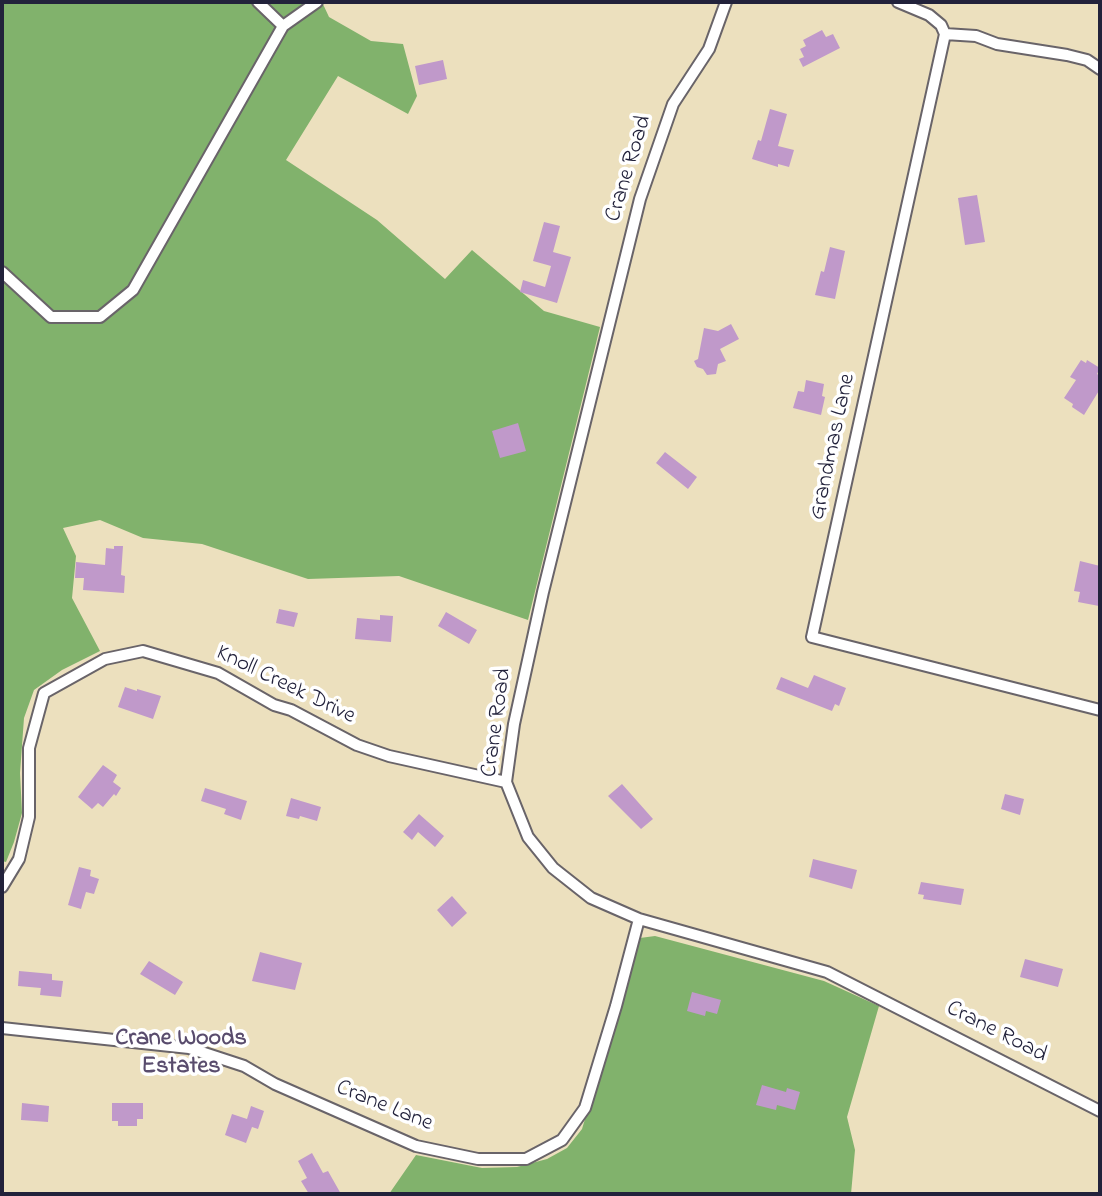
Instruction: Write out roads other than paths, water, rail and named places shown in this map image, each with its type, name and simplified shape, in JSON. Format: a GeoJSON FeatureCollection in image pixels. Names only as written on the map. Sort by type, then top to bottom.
{"type":"FeatureCollection","features":[{"type":"Feature","properties":{"kind":"street"},"geometry":{"type":"LineString","coordinates":[[258,2],[283,26]]}},
{"type":"Feature","properties":{"kind":"street"},"geometry":{"type":"LineString","coordinates":[[2,272],[51,317],[100,317],[133,290],[283,26],[317,2]]}},
{"type":"Feature","properties":{"kind":"street","name":"Crane Road"},"geometry":{"type":"LineString","coordinates":[[726,2],[709,49],[673,104],[640,199],[543,592],[514,724],[506,782],[528,837],[553,868],[591,898],[639,919],[827,972],[1100,1111]]}},
{"type":"Feature","properties":{"kind":"street"},"geometry":{"type":"LineString","coordinates":[[898,2],[929,15],[942,25],[945,34],[976,36],[997,44],[1067,55],[1087,60],[1100,69]]}},
{"type":"Feature","properties":{"kind":"street","name":"Grandmas Lane"},"geometry":{"type":"LineString","coordinates":[[945,34],[812,637],[1100,710]]}},
{"type":"Feature","properties":{"kind":"street","name":"Knoll Creek Drive"},"geometry":{"type":"LineString","coordinates":[[2,887],[19,859],[29,817],[29,748],[44,692],[105,659],[143,651],[218,673],[274,705],[290,710],[357,745],[389,756],[506,782]]}},
{"type":"Feature","properties":{"kind":"street","name":"Crane Lane"},"geometry":{"type":"LineString","coordinates":[[2,1028],[189,1048],[244,1066],[275,1084],[416,1146],[478,1159],[526,1159],[562,1140],[585,1108],[639,919]]}},
{"type":"Feature","properties":{"kind":"district","name":"Crane Woods Estates"},"geometry":{"type":"Point","coordinates":[181,1054]}}]}
